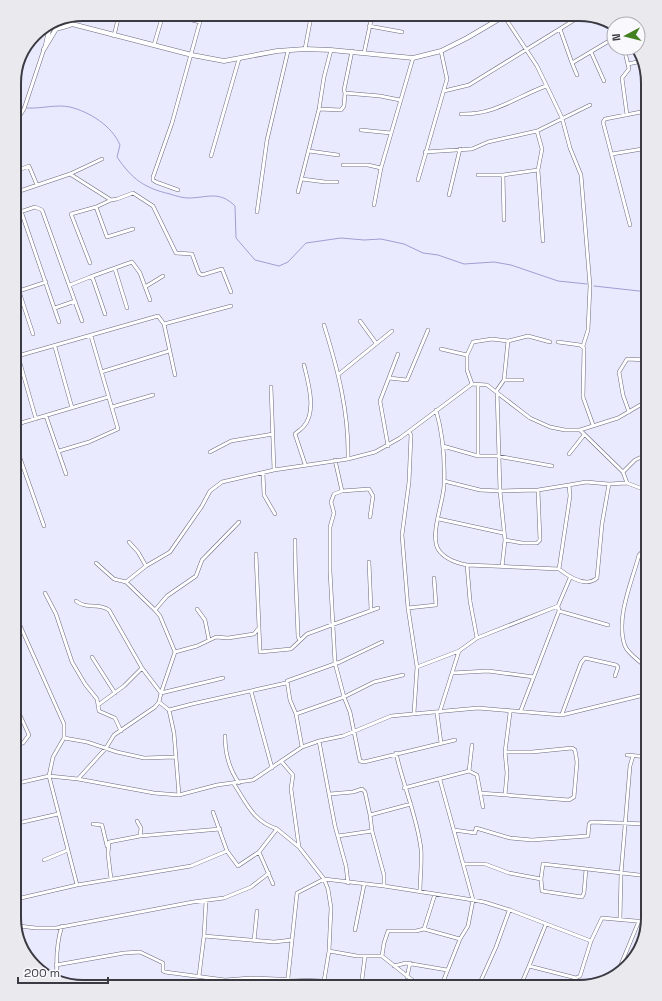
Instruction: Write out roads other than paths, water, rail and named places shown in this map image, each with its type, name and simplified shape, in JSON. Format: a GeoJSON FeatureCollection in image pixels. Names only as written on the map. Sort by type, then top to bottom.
{"type":"FeatureCollection","features":[{"type":"Feature","properties":{"kind":"street"},"geometry":{"type":"LineString","coordinates":[[114,36],[118,21]]}},
{"type":"Feature","properties":{"kind":"street"},"geometry":{"type":"LineString","coordinates":[[154,45],[161,21]]}},
{"type":"Feature","properties":{"kind":"street"},"geometry":{"type":"LineString","coordinates":[[178,190],[156,182],[153,180],[153,177],[172,123],[192,55],[200,22],[196,21]]}},
{"type":"Feature","properties":{"kind":"street"},"geometry":{"type":"LineString","coordinates":[[304,49],[310,21]]}},
{"type":"Feature","properties":{"kind":"street"},"geometry":{"type":"LineString","coordinates":[[364,53],[370,21]]}},
{"type":"Feature","properties":{"kind":"street"},"geometry":{"type":"LineString","coordinates":[[66,23],[192,55],[224,61],[265,53],[304,49],[352,51],[413,58],[441,51],[492,21]]}},
{"type":"Feature","properties":{"kind":"street"},"geometry":{"type":"LineString","coordinates":[[508,21],[524,49],[536,66],[562,118],[570,148],[580,170],[583,188],[584,227],[590,286],[588,330],[583,346],[583,397],[593,425]]}},
{"type":"Feature","properties":{"kind":"street"},"geometry":{"type":"LineString","coordinates":[[444,91],[469,84],[524,49],[573,21]]}},
{"type":"Feature","properties":{"kind":"street"},"geometry":{"type":"LineString","coordinates":[[52,29],[72,24]]}},
{"type":"Feature","properties":{"kind":"street"},"geometry":{"type":"LineString","coordinates":[[44,48],[58,26]]}},
{"type":"Feature","properties":{"kind":"street"},"geometry":{"type":"LineString","coordinates":[[369,26],[402,32]]}},
{"type":"Feature","properties":{"kind":"street"},"geometry":{"type":"LineString","coordinates":[[560,29],[577,76]]}},
{"type":"Feature","properties":{"kind":"street"},"geometry":{"type":"LineString","coordinates":[[21,115],[48,32]]}},
{"type":"Feature","properties":{"kind":"street"},"geometry":{"type":"LineString","coordinates":[[572,63],[606,43]]}},
{"type":"Feature","properties":{"kind":"street"},"geometry":{"type":"LineString","coordinates":[[256,212],[267,140],[288,50]]}},
{"type":"Feature","properties":{"kind":"street"},"geometry":{"type":"LineString","coordinates":[[298,192],[319,109],[324,77],[331,50]]}},
{"type":"Feature","properties":{"kind":"street"},"geometry":{"type":"LineString","coordinates":[[319,109],[341,110],[344,106],[346,93],[344,90],[352,51]]}},
{"type":"Feature","properties":{"kind":"street"},"geometry":{"type":"LineString","coordinates":[[418,180],[444,91],[446,72],[441,51]]}},
{"type":"Feature","properties":{"kind":"street"},"geometry":{"type":"LineString","coordinates":[[591,52],[604,80]]}},
{"type":"Feature","properties":{"kind":"street"},"geometry":{"type":"LineString","coordinates":[[626,56],[629,71],[622,80],[627,115]]}},
{"type":"Feature","properties":{"kind":"street"},"geometry":{"type":"LineString","coordinates":[[374,204],[381,168],[413,58]]}},
{"type":"Feature","properties":{"kind":"street"},"geometry":{"type":"LineString","coordinates":[[211,156],[238,59]]}},
{"type":"Feature","properties":{"kind":"street"},"geometry":{"type":"LineString","coordinates":[[628,64],[637,62]]}},
{"type":"Feature","properties":{"kind":"street"},"geometry":{"type":"LineString","coordinates":[[461,114],[475,114],[492,111],[524,94],[546,86]]}},
{"type":"Feature","properties":{"kind":"street"},"geometry":{"type":"LineString","coordinates":[[346,93],[380,96],[400,100]]}},
{"type":"Feature","properties":{"kind":"street"},"geometry":{"type":"LineString","coordinates":[[425,152],[472,149],[488,142],[537,131],[590,105]]}},
{"type":"Feature","properties":{"kind":"street"},"geometry":{"type":"LineString","coordinates":[[630,224],[603,122],[605,119],[641,112]]}},
{"type":"Feature","properties":{"kind":"street"},"geometry":{"type":"LineString","coordinates":[[361,130],[391,133]]}},
{"type":"Feature","properties":{"kind":"street"},"geometry":{"type":"LineString","coordinates":[[537,131],[542,151],[538,170],[543,241]]}},
{"type":"Feature","properties":{"kind":"street"},"geometry":{"type":"LineString","coordinates":[[449,195],[460,149]]}},
{"type":"Feature","properties":{"kind":"street"},"geometry":{"type":"LineString","coordinates":[[612,154],[641,149]]}},
{"type":"Feature","properties":{"kind":"street"},"geometry":{"type":"LineString","coordinates":[[309,150],[338,155]]}},
{"type":"Feature","properties":{"kind":"street"},"geometry":{"type":"LineString","coordinates":[[21,191],[70,174],[102,159]]}},
{"type":"Feature","properties":{"kind":"street"},"geometry":{"type":"LineString","coordinates":[[342,165],[368,165],[381,168]]}},
{"type":"Feature","properties":{"kind":"street"},"geometry":{"type":"LineString","coordinates":[[21,169],[29,166],[37,185]]}},
{"type":"Feature","properties":{"kind":"street"},"geometry":{"type":"LineString","coordinates":[[478,175],[503,175],[538,170]]}},
{"type":"Feature","properties":{"kind":"street"},"geometry":{"type":"LineString","coordinates":[[70,174],[110,200]]}},
{"type":"Feature","properties":{"kind":"street"},"geometry":{"type":"LineString","coordinates":[[503,175],[504,220]]}},
{"type":"Feature","properties":{"kind":"street"},"geometry":{"type":"LineString","coordinates":[[302,179],[337,182]]}},
{"type":"Feature","properties":{"kind":"street"},"geometry":{"type":"LineString","coordinates":[[90,263],[71,214],[96,207],[110,200],[133,193],[146,200],[156,210],[176,253],[192,254],[199,273],[202,275],[222,269],[231,292]]}},
{"type":"Feature","properties":{"kind":"street"},"geometry":{"type":"LineString","coordinates":[[59,322],[21,211],[35,207],[42,210],[82,321]]}},
{"type":"Feature","properties":{"kind":"street"},"geometry":{"type":"LineString","coordinates":[[96,207],[107,237],[132,229]]}},
{"type":"Feature","properties":{"kind":"street"},"geometry":{"type":"LineString","coordinates":[[70,285],[132,262],[140,272],[150,300]]}},
{"type":"Feature","properties":{"kind":"street"},"geometry":{"type":"LineString","coordinates":[[115,269],[127,308]]}},
{"type":"Feature","properties":{"kind":"street"},"geometry":{"type":"LineString","coordinates":[[145,287],[163,276]]}},
{"type":"Feature","properties":{"kind":"street"},"geometry":{"type":"LineString","coordinates":[[90,278],[95,282],[105,314]]}},
{"type":"Feature","properties":{"kind":"street"},"geometry":{"type":"LineString","coordinates":[[21,290],[46,282]]}},
{"type":"Feature","properties":{"kind":"street"},"geometry":{"type":"LineString","coordinates":[[21,297],[34,334]]}},
{"type":"Feature","properties":{"kind":"street"},"geometry":{"type":"LineString","coordinates":[[55,308],[75,301]]}},
{"type":"Feature","properties":{"kind":"street"},"geometry":{"type":"LineString","coordinates":[[164,324],[230,306]]}},
{"type":"Feature","properties":{"kind":"street"},"geometry":{"type":"LineString","coordinates":[[21,356],[158,316],[164,324],[176,375]]}},
{"type":"Feature","properties":{"kind":"street"},"geometry":{"type":"LineString","coordinates":[[360,321],[376,343]]}},
{"type":"Feature","properties":{"kind":"street"},"geometry":{"type":"LineString","coordinates":[[324,325],[339,374],[349,434],[348,459]]}},
{"type":"Feature","properties":{"kind":"street"},"geometry":{"type":"LineString","coordinates":[[389,378],[407,380],[428,330]]}},
{"type":"Feature","properties":{"kind":"street"},"geometry":{"type":"LineString","coordinates":[[339,374],[392,331]]}},
{"type":"Feature","properties":{"kind":"street"},"geometry":{"type":"LineString","coordinates":[[59,452],[116,431],[118,426],[108,397],[91,336]]}},
{"type":"Feature","properties":{"kind":"street"},"geometry":{"type":"LineString","coordinates":[[472,384],[467,370],[467,355],[473,342],[492,339],[508,341],[528,336],[550,342]]}},
{"type":"Feature","properties":{"kind":"street"},"geometry":{"type":"LineString","coordinates":[[502,567],[505,540],[503,533],[497,456],[496,390],[504,380],[508,341]]}},
{"type":"Feature","properties":{"kind":"street"},"geometry":{"type":"LineString","coordinates":[[558,342],[583,346]]}},
{"type":"Feature","properties":{"kind":"street"},"geometry":{"type":"LineString","coordinates":[[55,347],[72,408]]}},
{"type":"Feature","properties":{"kind":"street"},"geometry":{"type":"LineString","coordinates":[[441,349],[467,355]]}},
{"type":"Feature","properties":{"kind":"street"},"geometry":{"type":"LineString","coordinates":[[101,372],[169,350]]}},
{"type":"Feature","properties":{"kind":"street"},"geometry":{"type":"LineString","coordinates":[[388,446],[380,401],[398,354]]}},
{"type":"Feature","properties":{"kind":"street"},"geometry":{"type":"LineString","coordinates":[[629,412],[623,395],[619,372],[628,359],[641,360]]}},
{"type":"Feature","properties":{"kind":"street"},"geometry":{"type":"LineString","coordinates":[[304,365],[309,385],[310,412],[304,426],[295,434],[305,464]]}},
{"type":"Feature","properties":{"kind":"street"},"geometry":{"type":"LineString","coordinates":[[21,372],[36,419]]}},
{"type":"Feature","properties":{"kind":"street"},"geometry":{"type":"LineString","coordinates":[[504,380],[522,380]]}},
{"type":"Feature","properties":{"kind":"street"},"geometry":{"type":"LineString","coordinates":[[126,582],[146,566],[170,552],[202,506],[210,491],[222,482],[274,470],[305,464],[348,459],[375,452],[388,446],[409,432],[472,384],[487,385],[496,390],[530,418],[550,427],[565,430],[580,430],[618,418],[641,405]]}},
{"type":"Feature","properties":{"kind":"street"},"geometry":{"type":"LineString","coordinates":[[478,384],[478,456]]}},
{"type":"Feature","properties":{"kind":"street"},"geometry":{"type":"LineString","coordinates":[[271,387],[274,470]]}},
{"type":"Feature","properties":{"kind":"street"},"geometry":{"type":"LineString","coordinates":[[112,407],[153,396]]}},
{"type":"Feature","properties":{"kind":"street"},"geometry":{"type":"LineString","coordinates":[[21,423],[108,397]]}},
{"type":"Feature","properties":{"kind":"street"},"geometry":{"type":"LineString","coordinates":[[436,410],[441,426],[444,481],[436,536],[438,549],[442,555],[452,561],[467,565],[559,569],[570,578],[589,582],[597,578],[602,524],[609,484]]}},
{"type":"Feature","properties":{"kind":"street"},"geometry":{"type":"LineString","coordinates":[[46,416],[66,474]]}},
{"type":"Feature","properties":{"kind":"street"},"geometry":{"type":"LineString","coordinates":[[580,430],[623,472],[627,483]]}},
{"type":"Feature","properties":{"kind":"street"},"geometry":{"type":"LineString","coordinates":[[409,432],[411,435],[409,482],[402,535],[408,608],[417,667],[414,713]]}},
{"type":"Feature","properties":{"kind":"street"},"geometry":{"type":"LineString","coordinates":[[210,452],[231,441],[273,434]]}},
{"type":"Feature","properties":{"kind":"street"},"geometry":{"type":"LineString","coordinates":[[569,454],[584,435]]}},
{"type":"Feature","properties":{"kind":"street"},"geometry":{"type":"LineString","coordinates":[[443,446],[478,456],[497,456],[552,466]]}},
{"type":"Feature","properties":{"kind":"street"},"geometry":{"type":"LineString","coordinates":[[623,472],[635,460],[641,457]]}},
{"type":"Feature","properties":{"kind":"street"},"geometry":{"type":"LineString","coordinates":[[335,460],[342,491]]}},
{"type":"Feature","properties":{"kind":"street"},"geometry":{"type":"LineString","coordinates":[[21,463],[44,526]]}},
{"type":"Feature","properties":{"kind":"street"},"geometry":{"type":"LineString","coordinates":[[264,473],[264,495],[275,514]]}},
{"type":"Feature","properties":{"kind":"street"},"geometry":{"type":"LineString","coordinates":[[444,481],[480,490],[500,491],[538,490],[586,482],[609,484],[627,483],[641,488]]}},
{"type":"Feature","properties":{"kind":"street"},"geometry":{"type":"LineString","coordinates":[[559,569],[570,496],[569,485]]}},
{"type":"Feature","properties":{"kind":"street"},"geometry":{"type":"LineString","coordinates":[[370,517],[373,496],[369,489],[342,491],[334,494],[331,502],[334,514],[330,527],[330,571],[335,663],[344,697],[350,712],[361,763],[455,740]]}},
{"type":"Feature","properties":{"kind":"street"},"geometry":{"type":"LineString","coordinates":[[505,540],[522,544],[538,543],[540,540],[538,490]]}},
{"type":"Feature","properties":{"kind":"street"},"geometry":{"type":"LineString","coordinates":[[438,519],[503,533]]}},
{"type":"Feature","properties":{"kind":"street"},"geometry":{"type":"LineString","coordinates":[[155,610],[167,596],[196,576],[202,560],[239,522]]}},
{"type":"Feature","properties":{"kind":"street"},"geometry":{"type":"LineString","coordinates":[[294,540],[295,584],[298,601],[298,637],[300,640]]}},
{"type":"Feature","properties":{"kind":"street"},"geometry":{"type":"LineString","coordinates":[[129,542],[138,552],[146,566]]}},
{"type":"Feature","properties":{"kind":"street"},"geometry":{"type":"LineString","coordinates":[[641,553],[639,555],[622,623],[625,646],[641,662]]}},
{"type":"Feature","properties":{"kind":"street"},"geometry":{"type":"LineString","coordinates":[[256,554],[259,650],[262,652],[286,650],[296,645],[307,634],[378,608]]}},
{"type":"Feature","properties":{"kind":"street"},"geometry":{"type":"LineString","coordinates":[[369,562],[371,610]]}},
{"type":"Feature","properties":{"kind":"street"},"geometry":{"type":"LineString","coordinates":[[78,779],[106,748],[114,735],[140,719],[159,702],[175,652],[160,616],[155,610],[126,582],[114,579],[96,563]]}},
{"type":"Feature","properties":{"kind":"street"},"geometry":{"type":"LineString","coordinates":[[467,565],[470,601],[477,638]]}},
{"type":"Feature","properties":{"kind":"street"},"geometry":{"type":"LineString","coordinates":[[408,608],[436,605],[434,578]]}},
{"type":"Feature","properties":{"kind":"street"},"geometry":{"type":"LineString","coordinates":[[521,710],[559,611],[558,606],[570,578]]}},
{"type":"Feature","properties":{"kind":"street"},"geometry":{"type":"LineString","coordinates":[[45,593],[56,614],[72,662],[85,684],[97,699],[100,712],[115,718],[121,731]]}},
{"type":"Feature","properties":{"kind":"street"},"geometry":{"type":"LineString","coordinates":[[76,601],[82,605],[102,605],[109,610],[142,668],[161,693]]}},
{"type":"Feature","properties":{"kind":"street"},"geometry":{"type":"LineString","coordinates":[[417,667],[459,651],[477,638],[558,606]]}},
{"type":"Feature","properties":{"kind":"street"},"geometry":{"type":"LineString","coordinates":[[197,609],[205,620],[209,640]]}},
{"type":"Feature","properties":{"kind":"street"},"geometry":{"type":"LineString","coordinates":[[559,611],[608,625]]}},
{"type":"Feature","properties":{"kind":"street"},"geometry":{"type":"LineString","coordinates":[[21,628],[62,719],[64,738],[53,757],[49,776],[77,885]]}},
{"type":"Feature","properties":{"kind":"street"},"geometry":{"type":"LineString","coordinates":[[175,652],[216,637],[228,638],[254,634],[258,629]]}},
{"type":"Feature","properties":{"kind":"street"},"geometry":{"type":"LineString","coordinates":[[169,710],[286,683],[288,680],[335,663],[382,642]]}},
{"type":"Feature","properties":{"kind":"street"},"geometry":{"type":"LineString","coordinates":[[436,713],[440,711],[459,651]]}},
{"type":"Feature","properties":{"kind":"street"},"geometry":{"type":"LineString","coordinates":[[92,657],[115,693]]}},
{"type":"Feature","properties":{"kind":"street"},"geometry":{"type":"LineString","coordinates":[[562,715],[581,663],[585,658],[616,665],[618,667],[615,676]]}},
{"type":"Feature","properties":{"kind":"street"},"geometry":{"type":"LineString","coordinates":[[98,705],[124,686],[142,668]]}},
{"type":"Feature","properties":{"kind":"street"},"geometry":{"type":"LineString","coordinates":[[452,673],[488,670],[534,677]]}},
{"type":"Feature","properties":{"kind":"street"},"geometry":{"type":"LineString","coordinates":[[296,714],[344,697],[374,682],[403,675]]}},
{"type":"Feature","properties":{"kind":"street"},"geometry":{"type":"LineString","coordinates":[[161,693],[223,678]]}},
{"type":"Feature","properties":{"kind":"street"},"geometry":{"type":"LineString","coordinates":[[286,683],[290,700],[296,714],[302,747]]}},
{"type":"Feature","properties":{"kind":"street"},"geometry":{"type":"LineString","coordinates":[[251,691],[272,768]]}},
{"type":"Feature","properties":{"kind":"street"},"geometry":{"type":"LineString","coordinates":[[21,782],[41,776],[49,776],[78,779],[154,793],[179,795],[217,785],[234,784],[252,780],[302,747],[354,732],[390,716],[478,708],[509,712],[521,710],[562,715],[641,696]]}},
{"type":"Feature","properties":{"kind":"street"},"geometry":{"type":"LineString","coordinates":[[159,702],[169,710],[174,733],[179,795]]}},
{"type":"Feature","properties":{"kind":"street"},"geometry":{"type":"LineString","coordinates":[[505,795],[507,773],[505,752],[509,712]]}},
{"type":"Feature","properties":{"kind":"street"},"geometry":{"type":"LineString","coordinates":[[436,713],[441,744]]}},
{"type":"Feature","properties":{"kind":"street"},"geometry":{"type":"LineString","coordinates":[[21,717],[29,735],[21,744]]}},
{"type":"Feature","properties":{"kind":"street"},"geometry":{"type":"LineString","coordinates":[[225,736],[225,749],[233,774],[239,783]]}},
{"type":"Feature","properties":{"kind":"street"},"geometry":{"type":"LineString","coordinates":[[64,738],[87,742],[144,758],[175,757]]}},
{"type":"Feature","properties":{"kind":"street"},"geometry":{"type":"LineString","coordinates":[[319,741],[338,836],[346,866],[348,883]]}},
{"type":"Feature","properties":{"kind":"street"},"geometry":{"type":"LineString","coordinates":[[469,771],[472,745]]}},
{"type":"Feature","properties":{"kind":"street"},"geometry":{"type":"LineString","coordinates":[[480,793],[569,800],[574,796],[577,762],[574,750],[572,748],[532,752],[505,752]]}},
{"type":"Feature","properties":{"kind":"street"},"geometry":{"type":"LineString","coordinates":[[396,754],[404,788],[411,804],[421,850],[420,892]]}},
{"type":"Feature","properties":{"kind":"street"},"geometry":{"type":"LineString","coordinates":[[627,755],[641,757]]}},
{"type":"Feature","properties":{"kind":"street"},"geometry":{"type":"LineString","coordinates":[[620,919],[621,874],[630,766],[633,756]]}},
{"type":"Feature","properties":{"kind":"street"},"geometry":{"type":"LineString","coordinates":[[281,761],[293,775],[291,789],[300,847]]}},
{"type":"Feature","properties":{"kind":"street"},"geometry":{"type":"LineString","coordinates":[[404,788],[440,780],[469,771],[477,775],[483,806]]}},
{"type":"Feature","properties":{"kind":"street"},"geometry":{"type":"LineString","coordinates":[[440,780],[461,861],[464,864],[473,900],[468,926],[460,939],[443,980]]}},
{"type":"Feature","properties":{"kind":"street"},"geometry":{"type":"LineString","coordinates":[[234,784],[249,809],[263,824],[277,829],[300,847],[324,880],[330,896],[331,908],[329,951],[323,980]]}},
{"type":"Feature","properties":{"kind":"street"},"geometry":{"type":"LineString","coordinates":[[330,794],[353,792],[362,789],[365,792],[372,831],[384,875],[384,886]]}},
{"type":"Feature","properties":{"kind":"street"},"geometry":{"type":"LineString","coordinates":[[370,816],[411,804]]}},
{"type":"Feature","properties":{"kind":"street"},"geometry":{"type":"LineString","coordinates":[[213,812],[227,851],[238,866],[259,852],[277,829]]}},
{"type":"Feature","properties":{"kind":"street"},"geometry":{"type":"LineString","coordinates":[[21,822],[58,814]]}},
{"type":"Feature","properties":{"kind":"street"},"geometry":{"type":"LineString","coordinates":[[137,821],[141,828],[140,836]]}},
{"type":"Feature","properties":{"kind":"street"},"geometry":{"type":"LineString","coordinates":[[454,830],[475,833],[476,828],[510,838],[532,840],[588,836],[589,824],[592,822],[641,824]]}},
{"type":"Feature","properties":{"kind":"street"},"geometry":{"type":"LineString","coordinates":[[93,824],[102,825],[108,850],[112,879]]}},
{"type":"Feature","properties":{"kind":"street"},"geometry":{"type":"LineString","coordinates":[[108,850],[109,842],[140,836],[220,829]]}},
{"type":"Feature","properties":{"kind":"street"},"geometry":{"type":"LineString","coordinates":[[338,836],[372,831]]}},
{"type":"Feature","properties":{"kind":"street"},"geometry":{"type":"LineString","coordinates":[[44,860],[68,850]]}},
{"type":"Feature","properties":{"kind":"street"},"geometry":{"type":"LineString","coordinates":[[21,898],[77,885],[191,866],[227,851]]}},
{"type":"Feature","properties":{"kind":"street"},"geometry":{"type":"LineString","coordinates":[[259,852],[273,884]]}},
{"type":"Feature","properties":{"kind":"street"},"geometry":{"type":"LineString","coordinates":[[464,864],[485,864],[509,873],[541,879]]}},
{"type":"Feature","properties":{"kind":"street"},"geometry":{"type":"LineString","coordinates":[[586,869],[584,893],[582,898],[542,891],[541,879],[543,864],[586,869],[621,874],[641,875]]}},
{"type":"Feature","properties":{"kind":"street"},"geometry":{"type":"LineString","coordinates":[[22,926],[56,928],[193,902],[206,901],[238,894],[251,887],[269,873]]}},
{"type":"Feature","properties":{"kind":"street"},"geometry":{"type":"LineString","coordinates":[[56,965],[124,953],[140,952],[163,963],[163,971],[165,972],[225,980],[251,978],[288,980],[297,893],[324,880],[384,886],[473,900],[509,911],[591,941]]}},
{"type":"Feature","properties":{"kind":"street"},"geometry":{"type":"LineString","coordinates":[[355,930],[364,885]]}},
{"type":"Feature","properties":{"kind":"street"},"geometry":{"type":"LineString","coordinates":[[424,929],[435,894]]}},
{"type":"Feature","properties":{"kind":"street"},"geometry":{"type":"LineString","coordinates":[[199,976],[204,936],[206,901]]}},
{"type":"Feature","properties":{"kind":"street"},"geometry":{"type":"LineString","coordinates":[[254,941],[257,911]]}},
{"type":"Feature","properties":{"kind":"street"},"geometry":{"type":"LineString","coordinates":[[481,980],[496,947],[509,911]]}},
{"type":"Feature","properties":{"kind":"street"},"geometry":{"type":"LineString","coordinates":[[529,966],[578,977],[591,941],[602,918],[639,921],[621,963]]}},
{"type":"Feature","properties":{"kind":"street"},"geometry":{"type":"LineString","coordinates":[[523,980],[546,924]]}},
{"type":"Feature","properties":{"kind":"street"},"geometry":{"type":"LineString","coordinates":[[57,974],[59,934],[62,926]]}},
{"type":"Feature","properties":{"kind":"street"},"geometry":{"type":"LineString","coordinates":[[56,928],[59,934]]}},
{"type":"Feature","properties":{"kind":"street"},"geometry":{"type":"LineString","coordinates":[[382,956],[384,942],[388,931],[412,932],[424,929],[460,939]]}},
{"type":"Feature","properties":{"kind":"street"},"geometry":{"type":"LineString","coordinates":[[204,936],[274,942],[292,940]]}},
{"type":"Feature","properties":{"kind":"street"},"geometry":{"type":"LineString","coordinates":[[329,951],[365,956],[382,956],[411,980]]}},
{"type":"Feature","properties":{"kind":"street"},"geometry":{"type":"LineString","coordinates":[[362,980],[365,956]]}},
{"type":"Feature","properties":{"kind":"street"},"geometry":{"type":"LineString","coordinates":[[394,966],[410,963],[447,970]]}},
{"type":"Feature","properties":{"kind":"street"},"geometry":{"type":"LineString","coordinates":[[407,977],[410,963]]}},
{"type":"Feature","properties":{"kind":"waterway"},"geometry":{"type":"LineString","coordinates":[[27,108],[65,106],[78,109],[100,121],[112,132],[120,145],[117,157],[123,165],[139,182],[153,189],[184,198],[218,196],[229,201],[235,206],[236,238],[255,260],[279,266],[288,262],[306,243],[341,238],[364,240],[381,239],[404,244],[423,253],[438,255],[464,264],[494,262],[511,265],[558,281],[587,284]]}},
{"type":"Feature","properties":{"kind":"waterway"},"geometry":{"type":"LineString","coordinates":[[594,286],[641,291]]}}]}
